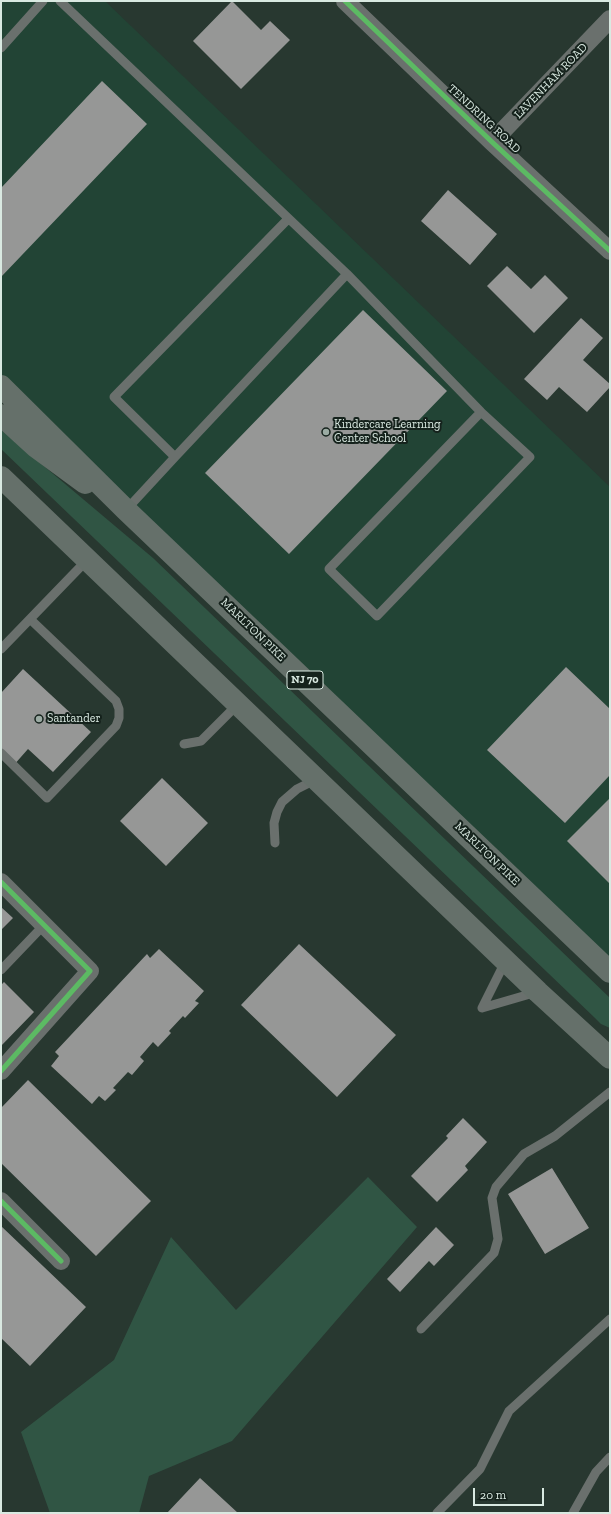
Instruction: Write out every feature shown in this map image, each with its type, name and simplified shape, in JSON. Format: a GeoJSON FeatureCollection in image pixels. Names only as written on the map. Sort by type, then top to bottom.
{"type":"FeatureCollection","features":[{"type":"Feature","properties":{"kind":"highway","name":"MARLTON PIKE"},"geometry":{"type":"LineString","coordinates":[[1,386],[126,510],[610,972]]}},
{"type":"Feature","properties":{"kind":"highway"},"geometry":{"type":"LineString","coordinates":[[1,415],[36,447],[66,470],[126,510]]}},
{"type":"Feature","properties":{"kind":"highway"},"geometry":{"type":"LineString","coordinates":[[5,486],[87,560],[538,992],[610,1058]]}},
{"type":"Feature","properties":{"kind":"street","name":"TENDRING ROAD"},"geometry":{"type":"LineString","coordinates":[[345,1],[492,142],[610,251]]}},
{"type":"Feature","properties":{"kind":"street","name":"LAVENHAM ROAD"},"geometry":{"type":"LineString","coordinates":[[492,142],[610,20]]}},
{"type":"Feature","properties":{"kind":"street"},"geometry":{"type":"LineString","coordinates":[[1,882],[90,971],[1,1071]]}},
{"type":"Feature","properties":{"kind":"street"},"geometry":{"type":"LineString","coordinates":[[1,1201],[61,1261]]}},
{"type":"Feature","properties":{"kind":"lane"},"geometry":{"type":"LineString","coordinates":[[1,48],[43,1]]}},
{"type":"Feature","properties":{"kind":"lane"},"geometry":{"type":"LineString","coordinates":[[60,1],[347,274],[481,412],[530,457],[377,616],[329,569],[481,412]]}},
{"type":"Feature","properties":{"kind":"lane"},"geometry":{"type":"LineString","coordinates":[[175,457],[114,397],[288,219]]}},
{"type":"Feature","properties":{"kind":"lane"},"geometry":{"type":"LineString","coordinates":[[126,510],[347,274]]}},
{"type":"Feature","properties":{"kind":"lane"},"geometry":{"type":"LineString","coordinates":[[1,649],[87,560]]}},
{"type":"Feature","properties":{"kind":"lane"},"geometry":{"type":"LineString","coordinates":[[1,753],[47,798],[116,726],[119,718],[119,709],[116,701],[30,619]]}},
{"type":"Feature","properties":{"kind":"lane"},"geometry":{"type":"LineString","coordinates":[[184,744],[201,741],[238,704]]}},
{"type":"Feature","properties":{"kind":"lane"},"geometry":{"type":"LineString","coordinates":[[275,843],[274,823],[282,802],[297,789],[316,780]]}},
{"type":"Feature","properties":{"kind":"lane"},"geometry":{"type":"LineString","coordinates":[[1,970],[44,925]]}},
{"type":"Feature","properties":{"kind":"lane"},"geometry":{"type":"LineString","coordinates":[[506,961],[482,1008],[538,992]]}},
{"type":"Feature","properties":{"kind":"lane"},"geometry":{"type":"LineString","coordinates":[[421,1329],[494,1253],[498,1239],[492,1198],[496,1187],[524,1154],[555,1136],[610,1092]]}},
{"type":"Feature","properties":{"kind":"lane"},"geometry":{"type":"LineString","coordinates":[[436,1513],[480,1469],[509,1411],[610,1318]]}},
{"type":"Feature","properties":{"kind":"lane"},"geometry":{"type":"LineString","coordinates":[[573,1513],[596,1472],[610,1456]]}},
{"type":"Feature","properties":{"kind":"shaded area"},"geometry":{"type":"Polygon","coordinates":[[[1,1],[105,1],[610,487],[610,972],[1,386],[1,1]]]}},
{"type":"Feature","properties":{"kind":"shaded area"},"geometry":{"type":"Polygon","coordinates":[[[1,430],[153,558],[610,998],[610,1028],[601,1024],[1,449],[1,430]]]}},
{"type":"Feature","properties":{"kind":"shaded area"},"geometry":{"type":"Polygon","coordinates":[[[368,1177],[417,1227],[232,1441],[149,1476],[139,1513],[50,1513],[21,1432],[114,1360],[171,1237],[236,1310],[368,1177]]]}},
{"type":"Feature","properties":{"kind":"building"},"geometry":{"type":"Polygon","coordinates":[[[232,1],[261,30],[270,21],[290,40],[241,89],[193,41],[232,1]]]}},
{"type":"Feature","properties":{"kind":"building"},"geometry":{"type":"Polygon","coordinates":[[[102,81],[147,124],[1,277],[1,188],[102,81]]]}},
{"type":"Feature","properties":{"kind":"building"},"geometry":{"type":"Polygon","coordinates":[[[448,190],[497,234],[470,265],[421,221],[448,190]]]}},
{"type":"Feature","properties":{"kind":"building"},"geometry":{"type":"Polygon","coordinates":[[[507,266],[531,289],[545,275],[568,298],[534,333],[487,286],[507,266]]]}},
{"type":"Feature","properties":{"kind":"building","name":"Kindercare Learning Center School"},"geometry":{"type":"Polygon","coordinates":[[[363,310],[447,391],[289,554],[205,473],[363,310]]]}},
{"type":"Feature","properties":{"kind":"building"},"geometry":{"type":"Polygon","coordinates":[[[581,318],[603,338],[583,360],[610,384],[610,387],[587,412],[559,387],[547,400],[524,379],[581,318]]]}},
{"type":"Feature","properties":{"kind":"building"},"geometry":{"type":"Polygon","coordinates":[[[566,667],[610,709],[610,775],[565,823],[487,750],[566,667]]]}},
{"type":"Feature","properties":{"kind":"building","name":"Santander"},"geometry":{"type":"Polygon","coordinates":[[[23,669],[91,732],[53,772],[28,749],[13,766],[1,755],[1,693],[23,669]]]}},
{"type":"Feature","properties":{"kind":"building"},"geometry":{"type":"Polygon","coordinates":[[[162,778],[208,823],[166,866],[120,821],[162,778]]]}},
{"type":"Feature","properties":{"kind":"building"},"geometry":{"type":"Polygon","coordinates":[[[610,798],[610,884],[567,841],[610,798]]]}},
{"type":"Feature","properties":{"kind":"building"},"geometry":{"type":"Polygon","coordinates":[[[1,907],[13,918],[1,930],[1,907]]]}},
{"type":"Feature","properties":{"kind":"building"},"geometry":{"type":"Polygon","coordinates":[[[299,944],[396,1035],[337,1097],[241,1005],[299,944]]]}},
{"type":"Feature","properties":{"kind":"building"},"geometry":{"type":"Polygon","coordinates":[[[159,949],[204,991],[195,1001],[199,1003],[185,1018],[183,1016],[169,1031],[171,1033],[158,1047],[153,1042],[140,1057],[144,1061],[132,1075],[128,1072],[113,1088],[116,1090],[105,1101],[99,1096],[92,1104],[51,1066],[59,1056],[55,1052],[147,954],[150,958],[159,949]]]}},
{"type":"Feature","properties":{"kind":"building"},"geometry":{"type":"Polygon","coordinates":[[[4,982],[34,1012],[1,1046],[1,985],[4,982]]]}},
{"type":"Feature","properties":{"kind":"building"},"geometry":{"type":"Polygon","coordinates":[[[28,1080],[151,1201],[96,1256],[1,1163],[1,1108],[28,1080]]]}},
{"type":"Feature","properties":{"kind":"building"},"geometry":{"type":"Polygon","coordinates":[[[463,1118],[487,1142],[465,1166],[468,1170],[437,1202],[411,1176],[448,1138],[446,1136],[463,1118]]]}},
{"type":"Feature","properties":{"kind":"building"},"geometry":{"type":"Polygon","coordinates":[[[552,1168],[589,1228],[545,1254],[508,1194],[552,1168]]]}},
{"type":"Feature","properties":{"kind":"building"},"geometry":{"type":"Polygon","coordinates":[[[1,1226],[86,1307],[30,1366],[1,1338],[1,1226]]]}},
{"type":"Feature","properties":{"kind":"building"},"geometry":{"type":"Polygon","coordinates":[[[436,1227],[454,1245],[434,1266],[429,1261],[400,1292],[387,1279],[436,1227]]]}},
{"type":"Feature","properties":{"kind":"building"},"geometry":{"type":"Polygon","coordinates":[[[200,1478],[238,1513],[167,1513],[200,1478]]]}},
{"type":"Feature","properties":{"kind":"cycle path"},"geometry":{"type":"LineString","coordinates":[[345,1],[492,142],[610,251]]}},
{"type":"Feature","properties":{"kind":"cycle path"},"geometry":{"type":"LineString","coordinates":[[1,882],[90,971],[1,1071]]}},
{"type":"Feature","properties":{"kind":"cycle path"},"geometry":{"type":"LineString","coordinates":[[1,1201],[61,1261]]}},
{"type":"Feature","properties":{"kind":"place","name":"Kindercare Learning Center School"},"geometry":{"type":"Point","coordinates":[326,432]}},
{"type":"Feature","properties":{"kind":"place","name":"Santander"},"geometry":{"type":"Point","coordinates":[39,719]}}]}
